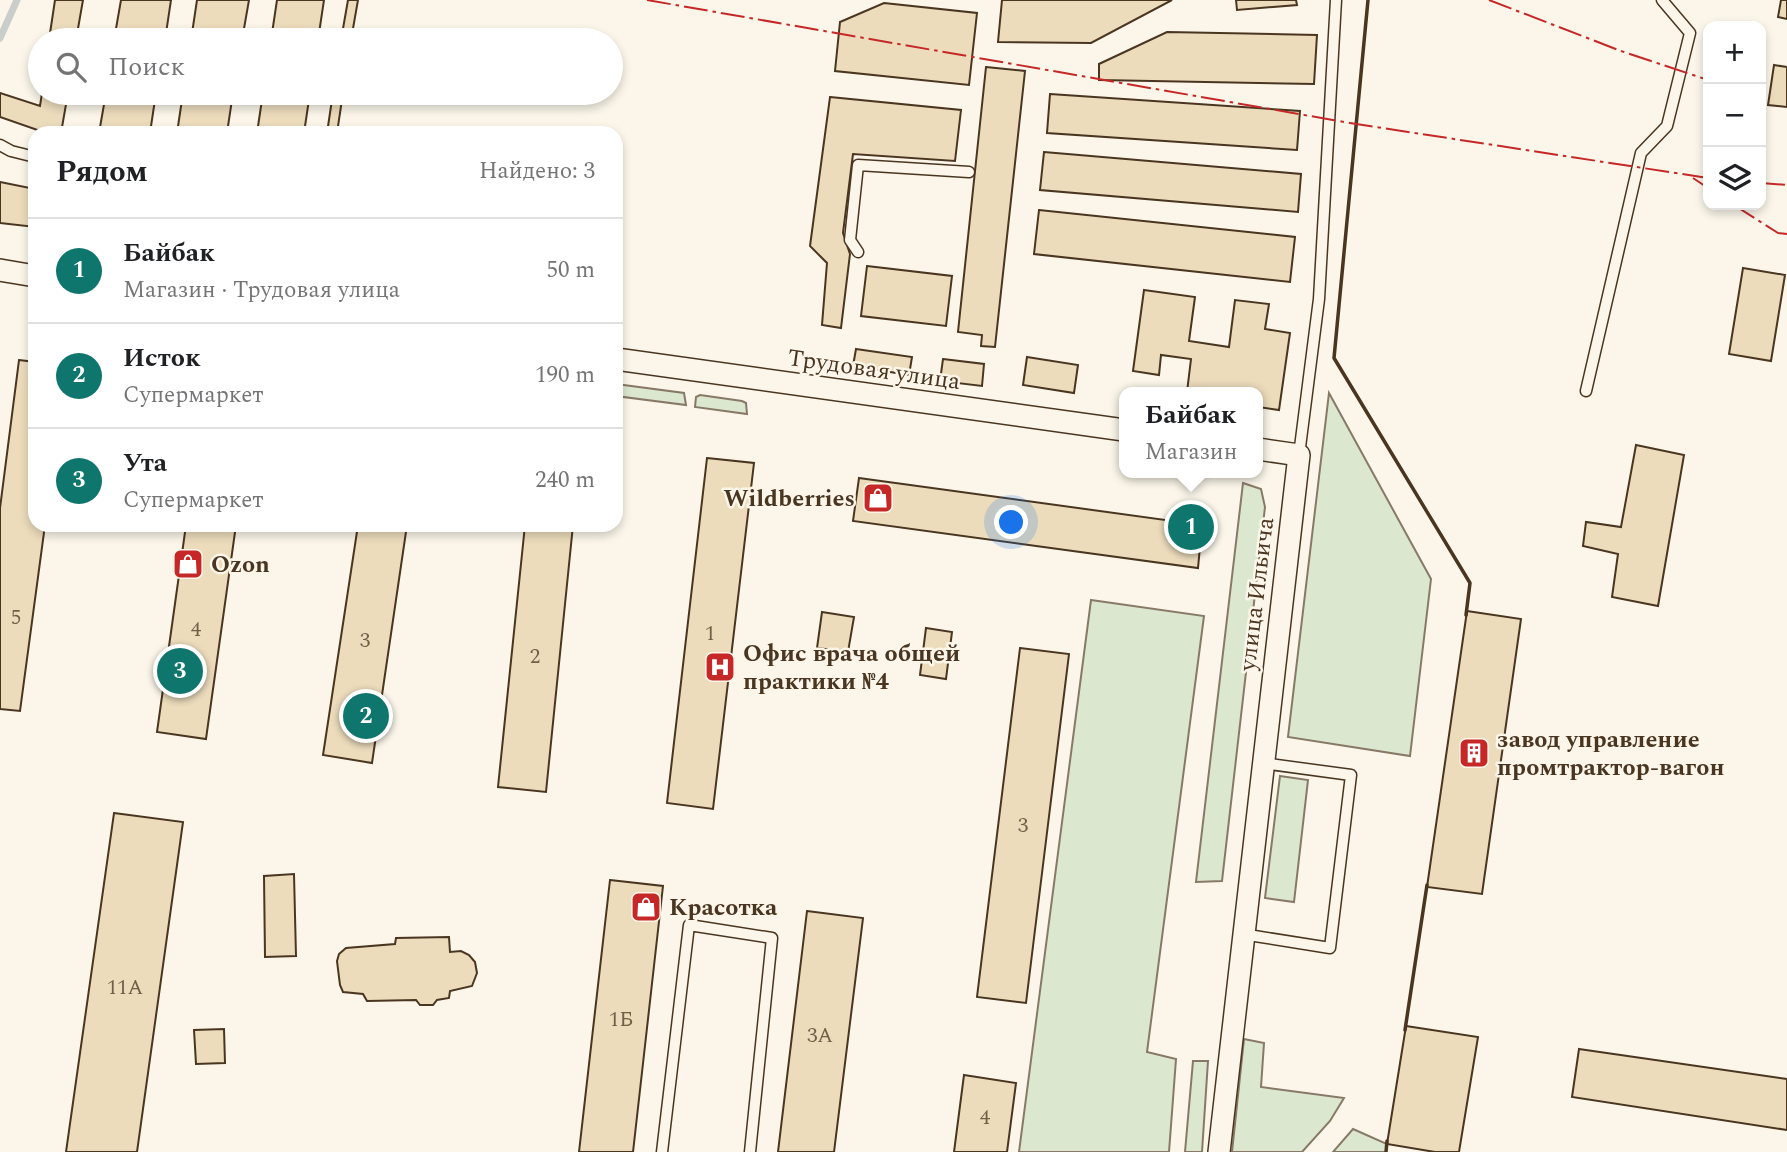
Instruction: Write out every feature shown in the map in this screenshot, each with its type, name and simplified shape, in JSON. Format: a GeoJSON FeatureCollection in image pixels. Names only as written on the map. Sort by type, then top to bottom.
{"type":"FeatureCollection","features":[{"type":"Feature","properties":{"kind":"street"},"geometry":{"type":"LineString","coordinates":[[0,270],[28,275]]}},
{"type":"Feature","properties":{"kind":"street","name":"Трудовая улица"},"geometry":{"type":"LineString","coordinates":[[623,360],[1119,429]]}},
{"type":"Feature","properties":{"kind":"street"},"geometry":{"type":"LineString","coordinates":[[1263,450],[1299,454]]}},
{"type":"Feature","properties":{"kind":"street","name":"улица Ильича"},"geometry":{"type":"LineString","coordinates":[[1219,1152],[1299,454]]}},
{"type":"Feature","properties":{"kind":"lane","name":"улица Ильича"},"geometry":{"type":"LineString","coordinates":[[1299,454],[1319,299],[1336,0]]}},
{"type":"Feature","properties":{"kind":"lane"},"geometry":{"type":"LineString","coordinates":[[1587,391],[1641,153],[1667,126],[1690,33],[1662,0]]}},
{"type":"Feature","properties":{"kind":"lane"},"geometry":{"type":"LineString","coordinates":[[0,145],[28,155]]}},
{"type":"Feature","properties":{"kind":"lane"},"geometry":{"type":"LineString","coordinates":[[858,252],[850,240],[858,165],[969,172]]}},
{"type":"Feature","properties":{"kind":"lane"},"geometry":{"type":"LineString","coordinates":[[1242,934],[1330,948],[1351,775],[1262,763]]}},
{"type":"Feature","properties":{"kind":"lane"},"geometry":{"type":"LineString","coordinates":[[662,1152],[689,925],[772,938],[750,1152]]}},
{"type":"Feature","properties":{"kind":"green space"},"geometry":{"type":"Polygon","coordinates":[[[623,385],[684,393],[686,405],[623,397],[623,385]]]}},
{"type":"Feature","properties":{"kind":"green space"},"geometry":{"type":"Polygon","coordinates":[[[1329,393],[1431,579],[1410,756],[1288,737],[1329,393]]]}},
{"type":"Feature","properties":{"kind":"green space"},"geometry":{"type":"Polygon","coordinates":[[[700,395],[742,401],[746,403],[747,414],[695,407],[696,397],[700,395]]]}},
{"type":"Feature","properties":{"kind":"green space"},"geometry":{"type":"Polygon","coordinates":[[[1243,483],[1261,489],[1265,507],[1222,881],[1196,882],[1243,483]]]}},
{"type":"Feature","properties":{"kind":"green space"},"geometry":{"type":"Polygon","coordinates":[[[1091,600],[1204,616],[1147,1052],[1176,1059],[1169,1152],[1019,1152],[1091,600]]]}},
{"type":"Feature","properties":{"kind":"green space"},"geometry":{"type":"Polygon","coordinates":[[[1280,776],[1308,780],[1294,902],[1265,898],[1280,776]]]}},
{"type":"Feature","properties":{"kind":"green space"},"geometry":{"type":"Polygon","coordinates":[[[1244,1039],[1264,1043],[1261,1087],[1344,1098],[1330,1121],[1302,1152],[1232,1152],[1244,1039]]]}},
{"type":"Feature","properties":{"kind":"green space"},"geometry":{"type":"Polygon","coordinates":[[[1193,1061],[1208,1061],[1202,1152],[1185,1152],[1193,1061]]]}},
{"type":"Feature","properties":{"kind":"green space"},"geometry":{"type":"Polygon","coordinates":[[[1353,1129],[1387,1144],[1386,1152],[1333,1152],[1353,1129]]]}},
{"type":"Feature","properties":{"kind":"building"},"geometry":{"type":"Polygon","coordinates":[[[55,0],[83,0],[78,28],[51,28],[55,0]]]}},
{"type":"Feature","properties":{"kind":"building"},"geometry":{"type":"Polygon","coordinates":[[[121,0],[171,0],[167,28],[116,28],[121,0]]]}},
{"type":"Feature","properties":{"kind":"building"},"geometry":{"type":"Polygon","coordinates":[[[197,0],[249,0],[244,28],[193,28],[197,0]]]}},
{"type":"Feature","properties":{"kind":"building"},"geometry":{"type":"Polygon","coordinates":[[[277,0],[324,0],[320,28],[273,28],[277,0]]]}},
{"type":"Feature","properties":{"kind":"building"},"geometry":{"type":"Polygon","coordinates":[[[348,0],[358,0],[353,28],[343,28],[348,0]]]}},
{"type":"Feature","properties":{"kind":"building"},"geometry":{"type":"Polygon","coordinates":[[[1002,0],[1172,0],[1091,43],[998,42],[1002,0]]]}},
{"type":"Feature","properties":{"kind":"building"},"geometry":{"type":"Polygon","coordinates":[[[1236,0],[1296,0],[1297,5],[1237,10],[1236,0]]]}},
{"type":"Feature","properties":{"kind":"building"},"geometry":{"type":"Polygon","coordinates":[[[1781,0],[1787,0],[1787,19],[1778,17],[1781,0]]]}},
{"type":"Feature","properties":{"kind":"building"},"geometry":{"type":"Polygon","coordinates":[[[884,3],[977,13],[969,85],[835,71],[840,22],[884,3]]]}},
{"type":"Feature","properties":{"kind":"building"},"geometry":{"type":"Polygon","coordinates":[[[1167,32],[1317,35],[1314,84],[1099,80],[1099,64],[1167,32]]]}},
{"type":"Feature","properties":{"kind":"building"},"geometry":{"type":"Polygon","coordinates":[[[1774,65],[1787,67],[1787,107],[1768,105],[1774,65]]]}},
{"type":"Feature","properties":{"kind":"building"},"geometry":{"type":"Polygon","coordinates":[[[986,67],[1025,71],[995,347],[981,346],[982,335],[958,332],[986,67]]]}},
{"type":"Feature","properties":{"kind":"building"},"geometry":{"type":"Polygon","coordinates":[[[0,93],[28,102],[28,105],[66,105],[62,126],[28,127],[0,117],[0,93]]]}},
{"type":"Feature","properties":{"kind":"building"},"geometry":{"type":"Polygon","coordinates":[[[1050,94],[1300,111],[1297,150],[1047,133],[1050,94]]]}},
{"type":"Feature","properties":{"kind":"building"},"geometry":{"type":"Polygon","coordinates":[[[830,97],[961,110],[955,161],[853,154],[843,233],[850,254],[841,328],[822,325],[827,263],[810,246],[830,97]]]}},
{"type":"Feature","properties":{"kind":"building"},"geometry":{"type":"Polygon","coordinates":[[[104,105],[154,105],[151,126],[100,126],[104,105]]]}},
{"type":"Feature","properties":{"kind":"building"},"geometry":{"type":"Polygon","coordinates":[[[181,105],[231,105],[228,126],[178,126],[181,105]]]}},
{"type":"Feature","properties":{"kind":"building"},"geometry":{"type":"Polygon","coordinates":[[[261,105],[308,105],[305,126],[258,126],[261,105]]]}},
{"type":"Feature","properties":{"kind":"building"},"geometry":{"type":"Polygon","coordinates":[[[331,105],[341,105],[338,126],[328,126],[331,105]]]}},
{"type":"Feature","properties":{"kind":"building"},"geometry":{"type":"Polygon","coordinates":[[[1044,152],[1301,174],[1298,212],[1040,190],[1044,152]]]}},
{"type":"Feature","properties":{"kind":"building"},"geometry":{"type":"Polygon","coordinates":[[[0,182],[28,188],[28,226],[0,223],[0,182]]]}},
{"type":"Feature","properties":{"kind":"building"},"geometry":{"type":"Polygon","coordinates":[[[1039,210],[1295,237],[1290,282],[1034,254],[1039,210]]]}},
{"type":"Feature","properties":{"kind":"building"},"geometry":{"type":"Polygon","coordinates":[[[867,266],[952,276],[946,326],[861,316],[867,266]]]}},
{"type":"Feature","properties":{"kind":"building"},"geometry":{"type":"Polygon","coordinates":[[[1743,268],[1785,275],[1771,361],[1729,354],[1743,268]]]}},
{"type":"Feature","properties":{"kind":"building"},"geometry":{"type":"Polygon","coordinates":[[[1144,290],[1195,297],[1189,341],[1229,347],[1235,300],[1269,304],[1265,329],[1290,333],[1279,410],[1263,408],[1263,387],[1188,387],[1191,359],[1161,355],[1159,375],[1133,371],[1144,290]]]}},
{"type":"Feature","properties":{"kind":"building"},"geometry":{"type":"Polygon","coordinates":[[[856,349],[912,357],[909,375],[853,366],[856,349]]]}},
{"type":"Feature","properties":{"kind":"building"},"geometry":{"type":"Polygon","coordinates":[[[1027,357],[1078,365],[1074,393],[1023,385],[1027,357]]]}},
{"type":"Feature","properties":{"kind":"building"},"geometry":{"type":"Polygon","coordinates":[[[943,359],[984,364],[982,386],[940,381],[943,359]]]}},
{"type":"Feature","properties":{"kind":"building"},"geometry":{"type":"Polygon","coordinates":[[[19,360],[28,361],[28,532],[44,532],[20,711],[0,709],[0,508],[19,360]]]}},
{"type":"Feature","properties":{"kind":"building"},"geometry":{"type":"Polygon","coordinates":[[[1636,445],[1684,455],[1658,606],[1612,597],[1618,554],[1583,546],[1586,522],[1621,527],[1636,445]]]}},
{"type":"Feature","properties":{"kind":"building"},"geometry":{"type":"Polygon","coordinates":[[[707,458],[754,463],[713,809],[667,803],[707,458]]]}},
{"type":"Feature","properties":{"kind":"building"},"geometry":{"type":"Polygon","coordinates":[[[859,478],[1202,525],[1198,568],[853,521],[859,478]]]}},
{"type":"Feature","properties":{"kind":"building"},"geometry":{"type":"Polygon","coordinates":[[[185,532],[235,532],[206,739],[157,732],[185,532]]]}},
{"type":"Feature","properties":{"kind":"building"},"geometry":{"type":"Polygon","coordinates":[[[357,532],[406,532],[372,763],[323,755],[357,532]]]}},
{"type":"Feature","properties":{"kind":"building"},"geometry":{"type":"Polygon","coordinates":[[[524,532],[572,532],[546,792],[498,787],[524,532]]]}},
{"type":"Feature","properties":{"kind":"building","name":"завод управление промтрактор-вагон"},"geometry":{"type":"Polygon","coordinates":[[[1467,611],[1521,619],[1482,894],[1427,887],[1467,611]]]}},
{"type":"Feature","properties":{"kind":"building"},"geometry":{"type":"Polygon","coordinates":[[[822,612],[854,617],[848,652],[817,648],[822,612]]]}},
{"type":"Feature","properties":{"kind":"building"},"geometry":{"type":"Polygon","coordinates":[[[926,628],[952,632],[946,679],[920,675],[926,628]]]}},
{"type":"Feature","properties":{"kind":"building"},"geometry":{"type":"Polygon","coordinates":[[[1020,648],[1069,654],[1026,1003],[977,997],[1020,648]]]}},
{"type":"Feature","properties":{"kind":"building"},"geometry":{"type":"Polygon","coordinates":[[[114,813],[183,822],[137,1152],[66,1152],[114,813]]]}},
{"type":"Feature","properties":{"kind":"building"},"geometry":{"type":"Polygon","coordinates":[[[294,874],[296,956],[265,957],[264,876],[294,874]]]}},
{"type":"Feature","properties":{"kind":"building"},"geometry":{"type":"Polygon","coordinates":[[[610,880],[663,886],[633,1152],[579,1152],[610,880]]]}},
{"type":"Feature","properties":{"kind":"building"},"geometry":{"type":"Polygon","coordinates":[[[807,911],[863,918],[834,1152],[778,1152],[807,911]]]}},
{"type":"Feature","properties":{"kind":"building"},"geometry":{"type":"Polygon","coordinates":[[[449,937],[450,952],[461,951],[469,955],[475,962],[477,973],[472,986],[450,991],[449,998],[437,1000],[433,1005],[420,1005],[416,1000],[367,1001],[363,994],[343,992],[337,961],[339,954],[346,948],[395,944],[396,938],[449,937]]]}},
{"type":"Feature","properties":{"kind":"building"},"geometry":{"type":"Polygon","coordinates":[[[1406,1026],[1478,1037],[1459,1152],[1435,1152],[1387,1144],[1406,1026]]]}},
{"type":"Feature","properties":{"kind":"building"},"geometry":{"type":"Polygon","coordinates":[[[224,1029],[225,1063],[196,1064],[194,1030],[224,1029]]]}},
{"type":"Feature","properties":{"kind":"building"},"geometry":{"type":"Polygon","coordinates":[[[1579,1049],[1787,1079],[1787,1130],[1572,1097],[1579,1049]]]}},
{"type":"Feature","properties":{"kind":"building"},"geometry":{"type":"Polygon","coordinates":[[[964,1075],[1016,1083],[1007,1152],[954,1152],[964,1075]]]}},
{"type":"Feature","properties":{"kind":"waterway"},"geometry":{"type":"LineString","coordinates":[[0,38],[17,0]]}},
{"type":"Feature","properties":{"kind":"wall"},"geometry":{"type":"LineString","coordinates":[[1368,0],[1334,358],[1470,583],[1466,615]]}},
{"type":"Feature","properties":{"kind":"wall"},"geometry":{"type":"LineString","coordinates":[[1405,1030],[1427,885]]}},
{"type":"Feature","properties":{"kind":"wall"},"geometry":{"type":"LineString","coordinates":[[1386,1152],[1387,1141]]}},
{"type":"Feature","properties":{"kind":"power"},"geometry":{"type":"LineString","coordinates":[[647,0],[1350,123],[1703,177]]}},
{"type":"Feature","properties":{"kind":"power"},"geometry":{"type":"LineString","coordinates":[[1489,0],[1621,51],[1703,78]]}},
{"type":"Feature","properties":{"kind":"power"},"geometry":{"type":"LineString","coordinates":[[1693,178],[1703,185]]}},
{"type":"Feature","properties":{"kind":"power"},"geometry":{"type":"LineString","coordinates":[[1766,183],[1787,185]]}},
{"type":"Feature","properties":{"kind":"power"},"geometry":{"type":"LineString","coordinates":[[1742,210],[1778,233],[1787,234]]}},
{"type":"Feature","properties":{"kind":"place","name":"Wildberries"},"geometry":{"type":"Point","coordinates":[878,498]}},
{"type":"Feature","properties":{"kind":"place","name":"Байбак"},"geometry":{"type":"Point","coordinates":[1191,527]}},
{"type":"Feature","properties":{"kind":"place","name":"Ozon"},"geometry":{"type":"Point","coordinates":[188,564]}},
{"type":"Feature","properties":{"kind":"place","name":"Офис врача общей практики №4"},"geometry":{"type":"Point","coordinates":[720,667]}},
{"type":"Feature","properties":{"kind":"place","name":"Ута"},"geometry":{"type":"Point","coordinates":[180,671]}},
{"type":"Feature","properties":{"kind":"place","name":"Исток"},"geometry":{"type":"Point","coordinates":[366,716]}},
{"type":"Feature","properties":{"kind":"place","name":"завод управление промтрактор-вагон"},"geometry":{"type":"Point","coordinates":[1474,753]}},
{"type":"Feature","properties":{"kind":"place","name":"Красотка"},"geometry":{"type":"Point","coordinates":[646,907]}}]}
